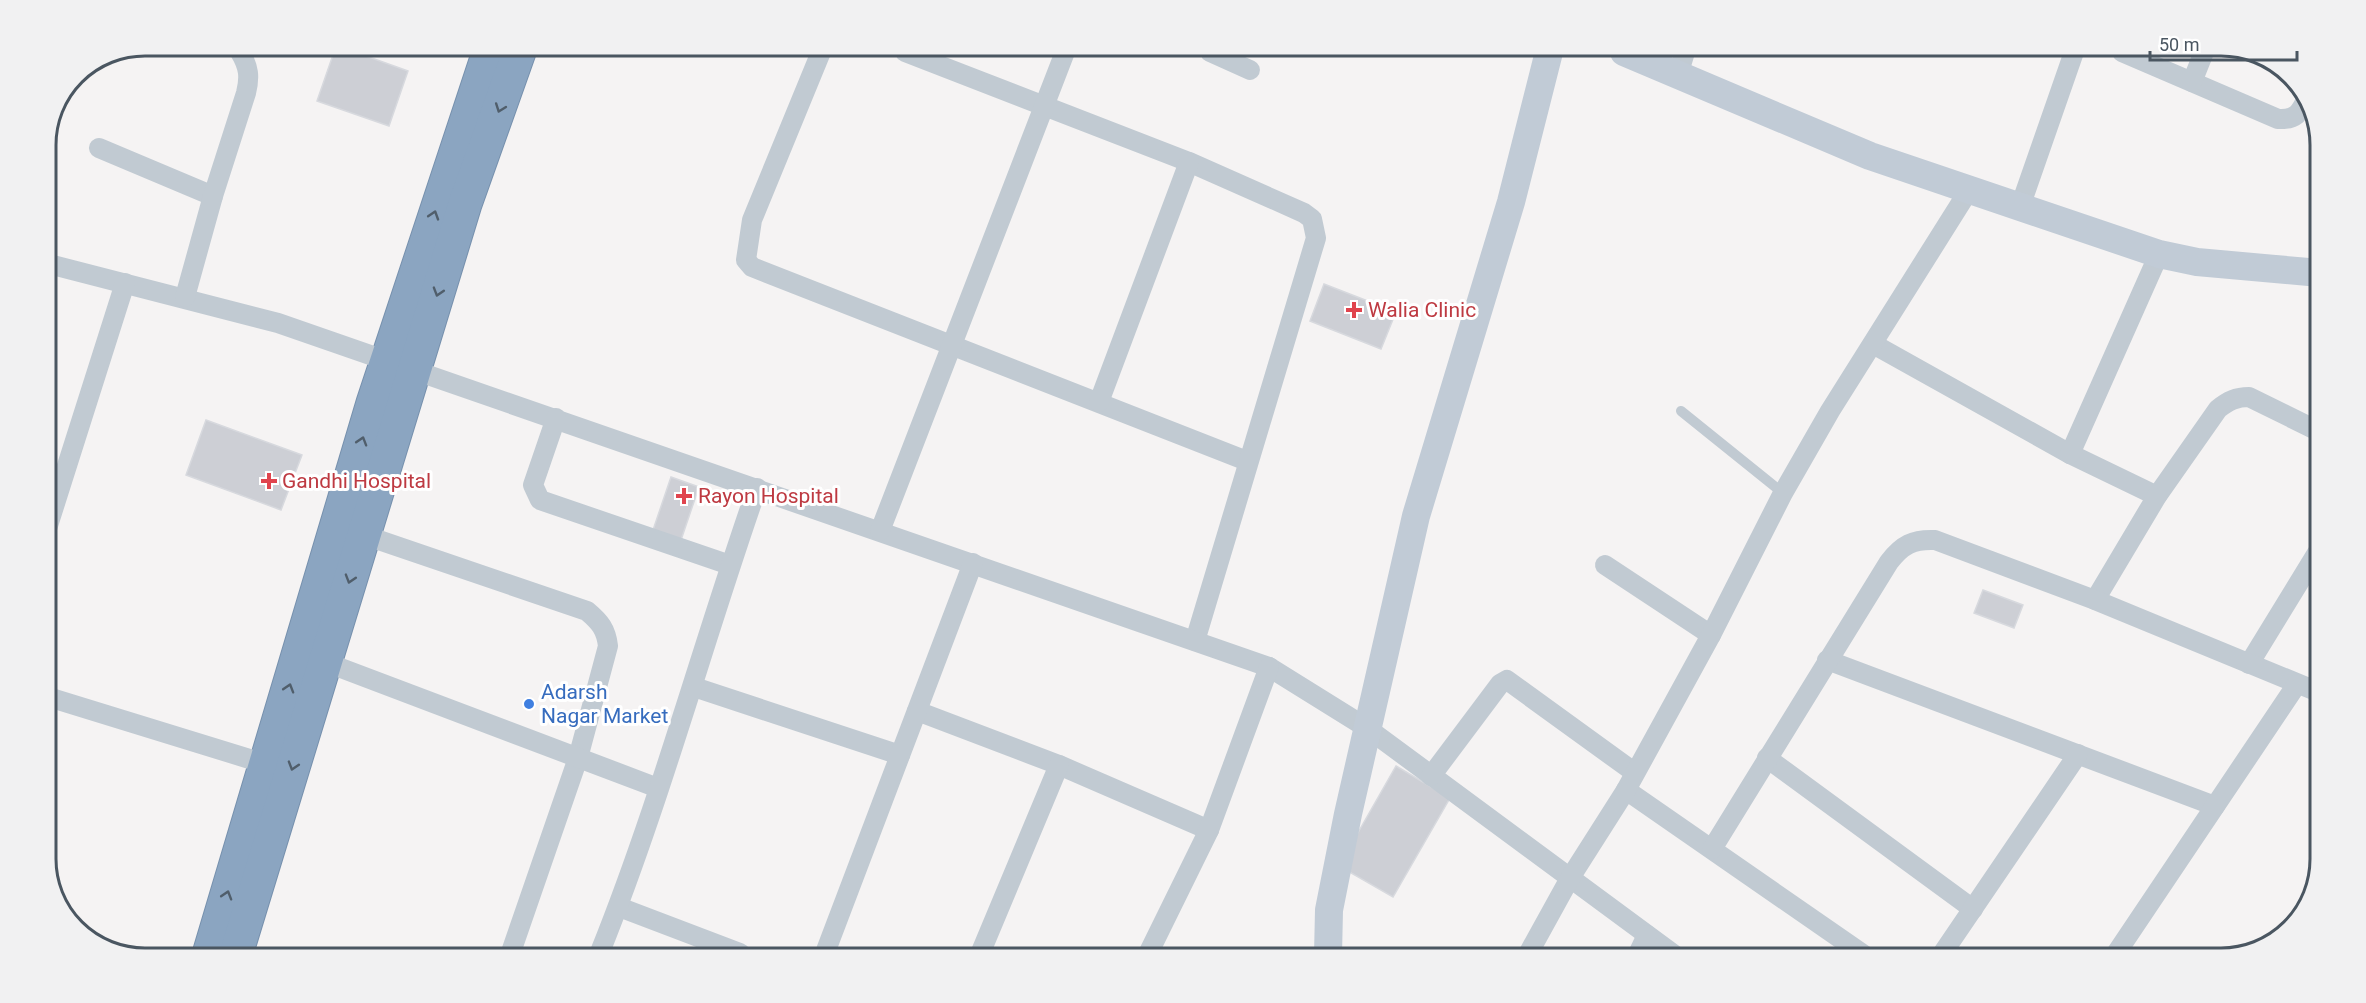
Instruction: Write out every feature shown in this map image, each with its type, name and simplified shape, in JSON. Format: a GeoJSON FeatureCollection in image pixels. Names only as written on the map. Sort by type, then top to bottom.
{"type":"FeatureCollection","features":[{"type":"Feature","properties":{"kind":"highway"},"geometry":{"type":"LineString","coordinates":[[211,948],[266,764],[401,364],[488,56]]}},
{"type":"Feature","properties":{"kind":"highway"},"geometry":{"type":"LineString","coordinates":[[238,948],[364,535],[401,364],[465,204],[518,56]]}},
{"type":"Feature","properties":{"kind":"street"},"geometry":{"type":"LineString","coordinates":[[185,297],[249,78],[242,56]]}},
{"type":"Feature","properties":{"kind":"street"},"geometry":{"type":"LineString","coordinates":[[819,56],[752,220],[746,260],[752,267],[762,273],[1247,461]]}},
{"type":"Feature","properties":{"kind":"street"},"geometry":{"type":"LineString","coordinates":[[915,56],[1189,162],[1304,213],[1312,219],[1316,228],[1316,238],[1247,461],[1195,641]]}},
{"type":"Feature","properties":{"kind":"street"},"geometry":{"type":"LineString","coordinates":[[880,531],[1063,56]]}},
{"type":"Feature","properties":{"kind":"street"},"geometry":{"type":"LineString","coordinates":[[1219,56],[1250,70]]}},
{"type":"Feature","properties":{"kind":"street"},"geometry":{"type":"LineString","coordinates":[[1328,948],[1329,910],[1367,729],[1416,516],[1511,202],[1548,56]]}},
{"type":"Feature","properties":{"kind":"street"},"geometry":{"type":"LineString","coordinates":[[1643,56],[1682,64],[1870,156],[2159,254],[2196,262],[2310,272]]}},
{"type":"Feature","properties":{"kind":"street"},"geometry":{"type":"LineString","coordinates":[[2020,207],[2073,56]]}},
{"type":"Feature","properties":{"kind":"street"},"geometry":{"type":"LineString","coordinates":[[2131,56],[2278,119],[2295,117],[2303,108]]}},
{"type":"Feature","properties":{"kind":"street"},"geometry":{"type":"LineString","coordinates":[[2192,82],[2202,56]]}},
{"type":"Feature","properties":{"kind":"street"},"geometry":{"type":"LineString","coordinates":[[99,148],[213,196]]}},
{"type":"Feature","properties":{"kind":"street"},"geometry":{"type":"LineString","coordinates":[[1099,402],[1189,162]]}},
{"type":"Feature","properties":{"kind":"street"},"geometry":{"type":"LineString","coordinates":[[1531,948],[1570,878],[1626,790],[1711,635],[1783,493],[1969,190]]}},
{"type":"Feature","properties":{"kind":"street"},"geometry":{"type":"LineString","coordinates":[[2070,454],[2159,254]]}},
{"type":"Feature","properties":{"kind":"street"},"geometry":{"type":"LineString","coordinates":[[56,266],[185,297],[278,323],[1269,667],[1367,729],[1665,948]]}},
{"type":"Feature","properties":{"kind":"street"},"geometry":{"type":"LineString","coordinates":[[56,500],[125,283]]}},
{"type":"Feature","properties":{"kind":"street"},"geometry":{"type":"LineString","coordinates":[[1873,344],[2070,454],[2157,496]]}},
{"type":"Feature","properties":{"kind":"street"},"geometry":{"type":"LineString","coordinates":[[2094,600],[2157,496],[2218,409],[2237,397],[2249,397],[2310,427]]}},
{"type":"Feature","properties":{"kind":"street"},"geometry":{"type":"LineString","coordinates":[[556,418],[533,486],[540,500],[730,565]]}},
{"type":"Feature","properties":{"kind":"street"},"geometry":{"type":"LineString","coordinates":[[602,948],[694,687],[730,565],[757,488]]}},
{"type":"Feature","properties":{"kind":"street"},"geometry":{"type":"LineString","coordinates":[[364,535],[587,611],[600,621],[606,632],[608,646],[578,758],[512,948]]}},
{"type":"Feature","properties":{"kind":"street"},"geometry":{"type":"LineString","coordinates":[[1712,849],[1888,562],[1900,547],[1921,539],[1935,540],[2094,600],[2306,687],[2215,806],[2120,948]]}},
{"type":"Feature","properties":{"kind":"street"},"geometry":{"type":"LineString","coordinates":[[827,948],[973,563]]}},
{"type":"Feature","properties":{"kind":"street"},"geometry":{"type":"LineString","coordinates":[[2248,664],[2310,564]]}},
{"type":"Feature","properties":{"kind":"street"},"geometry":{"type":"LineString","coordinates":[[1605,565],[1711,635]]}},
{"type":"Feature","properties":{"kind":"street"},"geometry":{"type":"LineString","coordinates":[[1827,660],[2215,806]]}},
{"type":"Feature","properties":{"kind":"street"},"geometry":{"type":"LineString","coordinates":[[325,662],[657,788]]}},
{"type":"Feature","properties":{"kind":"street"},"geometry":{"type":"LineString","coordinates":[[1151,948],[1209,830],[1269,667]]}},
{"type":"Feature","properties":{"kind":"street"},"geometry":{"type":"LineString","coordinates":[[1431,776],[1500,684],[1507,680],[1634,772]]}},
{"type":"Feature","properties":{"kind":"street"},"geometry":{"type":"LineString","coordinates":[[694,687],[900,755]]}},
{"type":"Feature","properties":{"kind":"street"},"geometry":{"type":"LineString","coordinates":[[56,699],[266,764]]}},
{"type":"Feature","properties":{"kind":"street"},"geometry":{"type":"LineString","coordinates":[[917,711],[1059,765],[1209,830]]}},
{"type":"Feature","properties":{"kind":"street"},"geometry":{"type":"LineString","coordinates":[[1946,948],[2078,754]]}},
{"type":"Feature","properties":{"kind":"street"},"geometry":{"type":"LineString","coordinates":[[1767,758],[1973,909]]}},
{"type":"Feature","properties":{"kind":"street"},"geometry":{"type":"LineString","coordinates":[[983,948],[1059,765]]}},
{"type":"Feature","properties":{"kind":"street"},"geometry":{"type":"LineString","coordinates":[[1626,790],[1854,948]]}},
{"type":"Feature","properties":{"kind":"street"},"geometry":{"type":"LineString","coordinates":[[618,907],[727,948]]}},
{"type":"Feature","properties":{"kind":"street"},"geometry":{"type":"LineString","coordinates":[[1641,948],[1647,935]]}},
{"type":"Feature","properties":{"kind":"lane"},"geometry":{"type":"LineString","coordinates":[[1681,411],[1783,493]]}},
{"type":"Feature","properties":{"kind":"building"},"geometry":{"type":"Polygon","coordinates":[[[333,56],[366,56],[408,71],[389,126],[317,101],[333,56]]]}},
{"type":"Feature","properties":{"kind":"building"},"geometry":{"type":"Polygon","coordinates":[[[1324,284],[1396,312],[1381,349],[1310,321],[1324,284]]]}},
{"type":"Feature","properties":{"kind":"building"},"geometry":{"type":"Polygon","coordinates":[[[206,420],[302,455],[281,510],[186,475],[206,420]]]}},
{"type":"Feature","properties":{"kind":"building"},"geometry":{"type":"Polygon","coordinates":[[[671,477],[699,487],[680,543],[652,533],[671,477]]]}},
{"type":"Feature","properties":{"kind":"building"},"geometry":{"type":"Polygon","coordinates":[[[1983,590],[2023,605],[2014,628],[1974,613],[1983,590]]]}},
{"type":"Feature","properties":{"kind":"building"},"geometry":{"type":"Polygon","coordinates":[[[1396,766],[1450,798],[1393,897],[1339,866],[1396,766]]]}},
{"type":"Feature","properties":{"kind":"place","name":"Walia Clinic"},"geometry":{"type":"Point","coordinates":[1354,310]}},
{"type":"Feature","properties":{"kind":"place","name":"Gandhi Hospital"},"geometry":{"type":"Point","coordinates":[269,481]}},
{"type":"Feature","properties":{"kind":"place","name":"Rayon Hospital"},"geometry":{"type":"Point","coordinates":[684,496]}},
{"type":"Feature","properties":{"kind":"place","name":"Adarsh Nagar Market"},"geometry":{"type":"Point","coordinates":[529,704]}}]}
